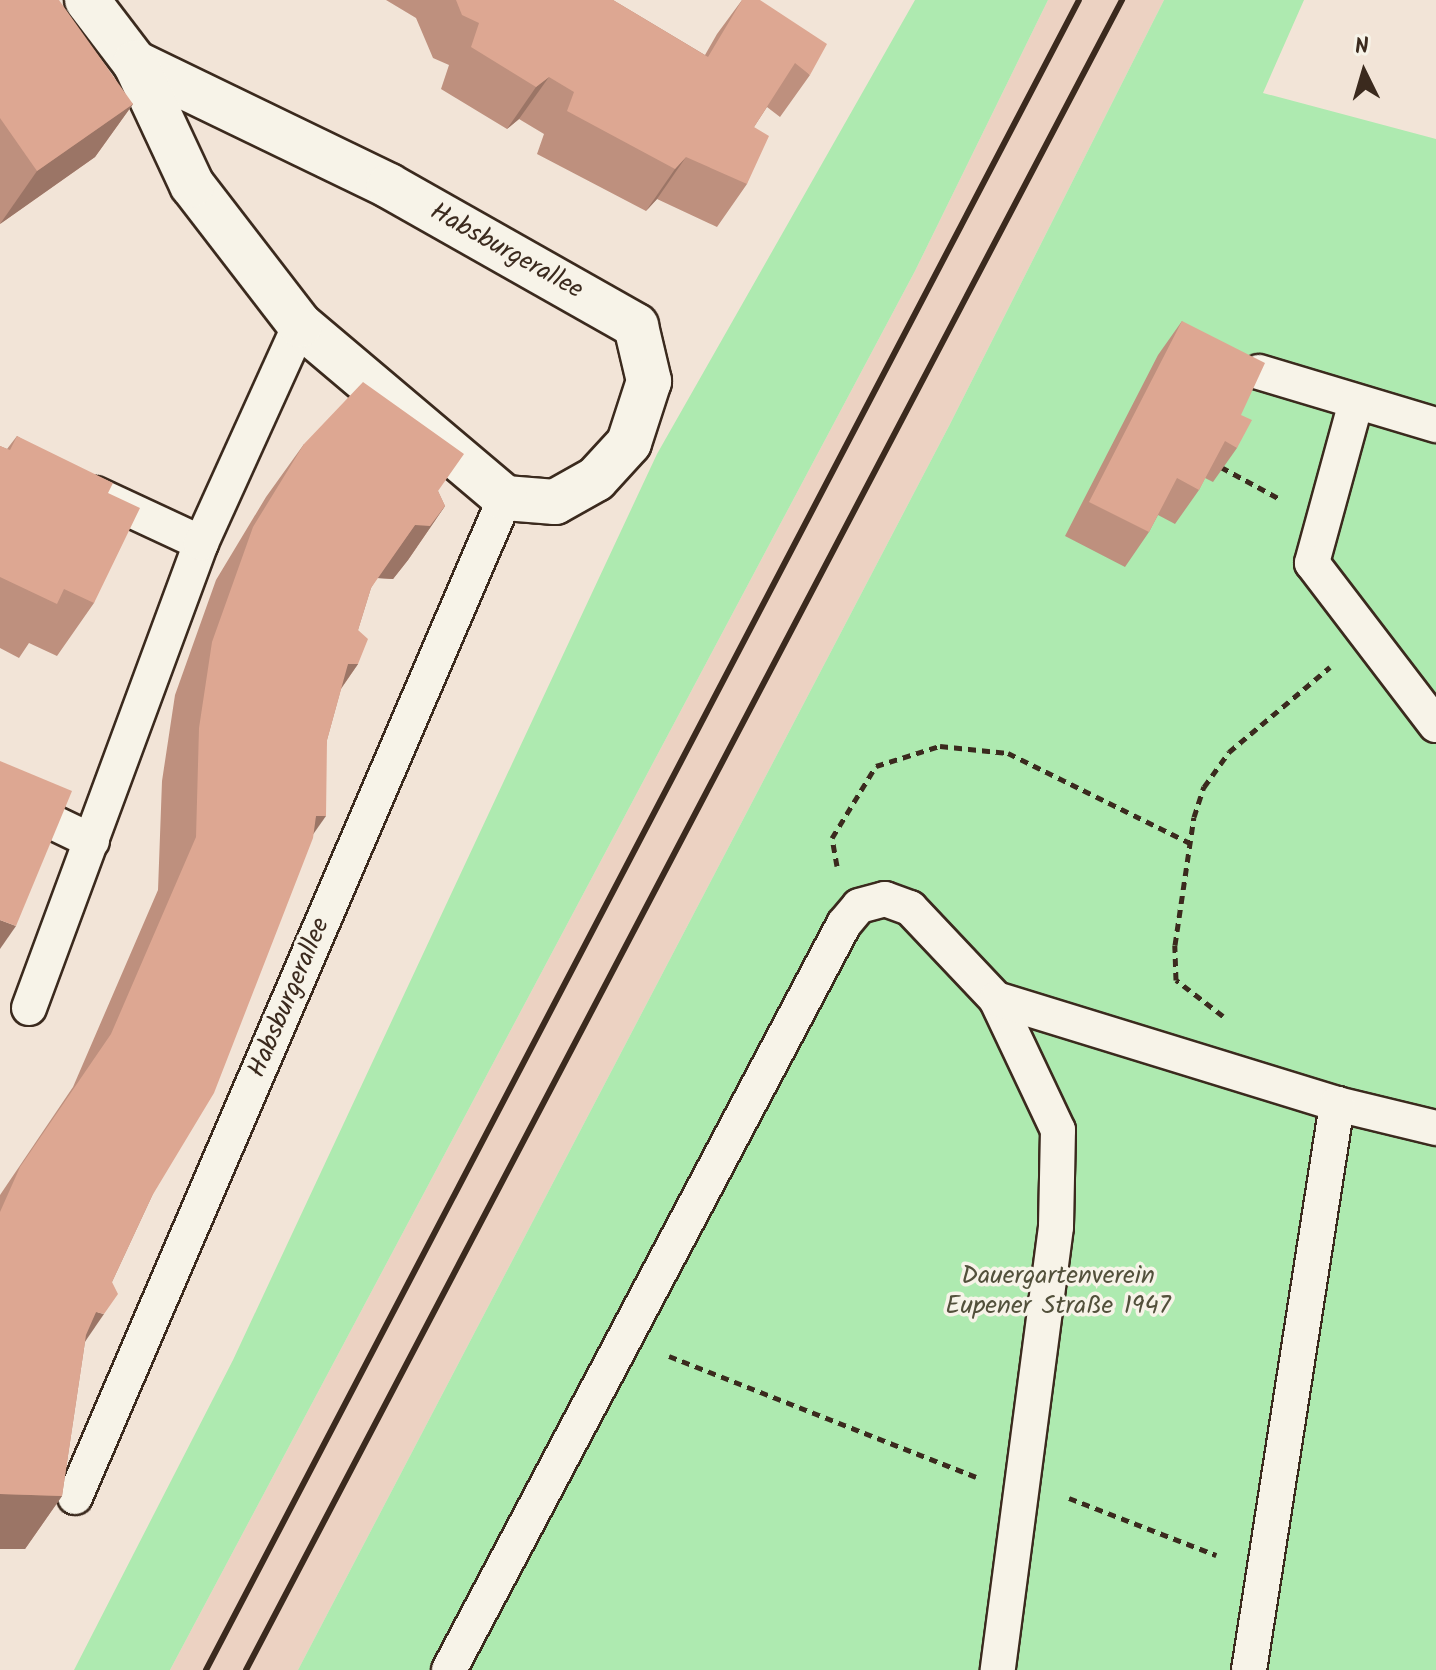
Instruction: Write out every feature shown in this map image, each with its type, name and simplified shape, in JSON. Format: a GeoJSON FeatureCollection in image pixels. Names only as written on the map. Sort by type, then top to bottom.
{"type":"FeatureCollection","features":[{"type":"Feature","properties":{"kind":"street","name":"Habsburgerallee"},"geometry":{"type":"LineString","coordinates":[[87,0],[135,63],[192,185],[300,325],[505,498],[555,502],[596,479],[629,443],[649,381],[636,326],[389,186],[135,63]]}},
{"type":"Feature","properties":{"kind":"lane"},"geometry":{"type":"LineString","coordinates":[[29,1008],[201,543],[300,325]]}},
{"type":"Feature","properties":{"kind":"lane"},"geometry":{"type":"LineString","coordinates":[[1259,372],[1436,425]]}},
{"type":"Feature","properties":{"kind":"lane"},"geometry":{"type":"LineString","coordinates":[[1356,402],[1312,563],[1436,725]]}},
{"type":"Feature","properties":{"kind":"lane"},"geometry":{"type":"LineString","coordinates":[[72,483],[201,543]]}},
{"type":"Feature","properties":{"kind":"lane","name":"Habsburgerallee"},"geometry":{"type":"LineString","coordinates":[[75,1497],[505,498]]}},
{"type":"Feature","properties":{"kind":"lane"},"geometry":{"type":"LineString","coordinates":[[0,797],[92,841]]}},
{"type":"Feature","properties":{"kind":"lane"},"geometry":{"type":"LineString","coordinates":[[449,1670],[844,924],[859,906],[885,899],[910,908],[996,999],[1058,1130],[1056,1227],[998,1670]]}},
{"type":"Feature","properties":{"kind":"lane"},"geometry":{"type":"LineString","coordinates":[[996,999],[1337,1104],[1436,1128]]}},
{"type":"Feature","properties":{"kind":"lane"},"geometry":{"type":"LineString","coordinates":[[1249,1670],[1337,1104]]}},
{"type":"Feature","properties":{"kind":"path"},"geometry":{"type":"LineString","coordinates":[[1221,467],[1324,521]]}},
{"type":"Feature","properties":{"kind":"path"},"geometry":{"type":"LineString","coordinates":[[1175,945],[1190,843],[1204,787],[1229,752],[1367,635]]}},
{"type":"Feature","properties":{"kind":"path"},"geometry":{"type":"LineString","coordinates":[[832,838],[876,766],[940,746],[1008,753],[1190,843]]}},
{"type":"Feature","properties":{"kind":"path"},"geometry":{"type":"LineString","coordinates":[[623,1338],[1022,1488],[1264,1573]]}},
{"type":"Feature","properties":{"kind":"shaded area"},"geometry":{"type":"Polygon","coordinates":[[[1048,0],[1164,0],[949,426],[298,1670],[170,1670],[915,271],[1048,0]]]}},
{"type":"Feature","properties":{"kind":"green space"},"geometry":{"type":"Polygon","coordinates":[[[915,0],[1048,0],[915,271],[170,1670],[74,1670],[233,1360],[657,454],[915,0]]]}},
{"type":"Feature","properties":{"kind":"green space","name":"Dauergartenverein Eupener Straße 1947"},"geometry":{"type":"Polygon","coordinates":[[[1164,0],[1304,0],[1263,93],[1436,139],[1436,1670],[298,1670],[949,426],[1164,0]]]}},
{"type":"Feature","properties":{"kind":"building"},"geometry":{"type":"Polygon","coordinates":[[[0,0],[59,0],[133,104],[37,171],[0,118],[0,0]]]}},
{"type":"Feature","properties":{"kind":"building"},"geometry":{"type":"Polygon","coordinates":[[[456,0],[613,0],[708,57],[742,0],[760,0],[827,44],[810,75],[795,63],[754,127],[769,136],[747,184],[686,157],[675,169],[567,111],[574,92],[549,77],[536,87],[471,47],[479,23],[462,15],[456,0]]]}},
{"type":"Feature","properties":{"kind":"building"},"geometry":{"type":"Polygon","coordinates":[[[1182,321],[1265,363],[1241,415],[1252,420],[1237,448],[1225,441],[1199,490],[1177,478],[1149,532],[1089,502],[1182,321]]]}},
{"type":"Feature","properties":{"kind":"building"},"geometry":{"type":"Polygon","coordinates":[[[363,382],[464,454],[438,491],[445,506],[430,526],[415,525],[371,588],[358,630],[368,639],[358,664],[348,664],[327,740],[326,816],[316,816],[313,838],[214,1093],[152,1196],[112,1282],[118,1294],[104,1314],[96,1312],[86,1335],[62,1496],[0,1494],[0,1212],[20,1167],[111,1034],[196,837],[199,728],[212,642],[253,527],[304,444],[363,382]]]}},
{"type":"Feature","properties":{"kind":"building"},"geometry":{"type":"Polygon","coordinates":[[[17,436],[113,483],[108,493],[140,508],[94,603],[64,589],[57,604],[0,577],[0,446],[10,450],[17,436]]]}},
{"type":"Feature","properties":{"kind":"building"},"geometry":{"type":"Polygon","coordinates":[[[0,761],[72,791],[16,926],[0,920],[0,761]]]}},
{"type":"Feature","properties":{"kind":"railway"},"geometry":{"type":"LineString","coordinates":[[206,1670],[1079,0]]}},
{"type":"Feature","properties":{"kind":"railway"},"geometry":{"type":"LineString","coordinates":[[246,1670],[1122,0]]}}]}
